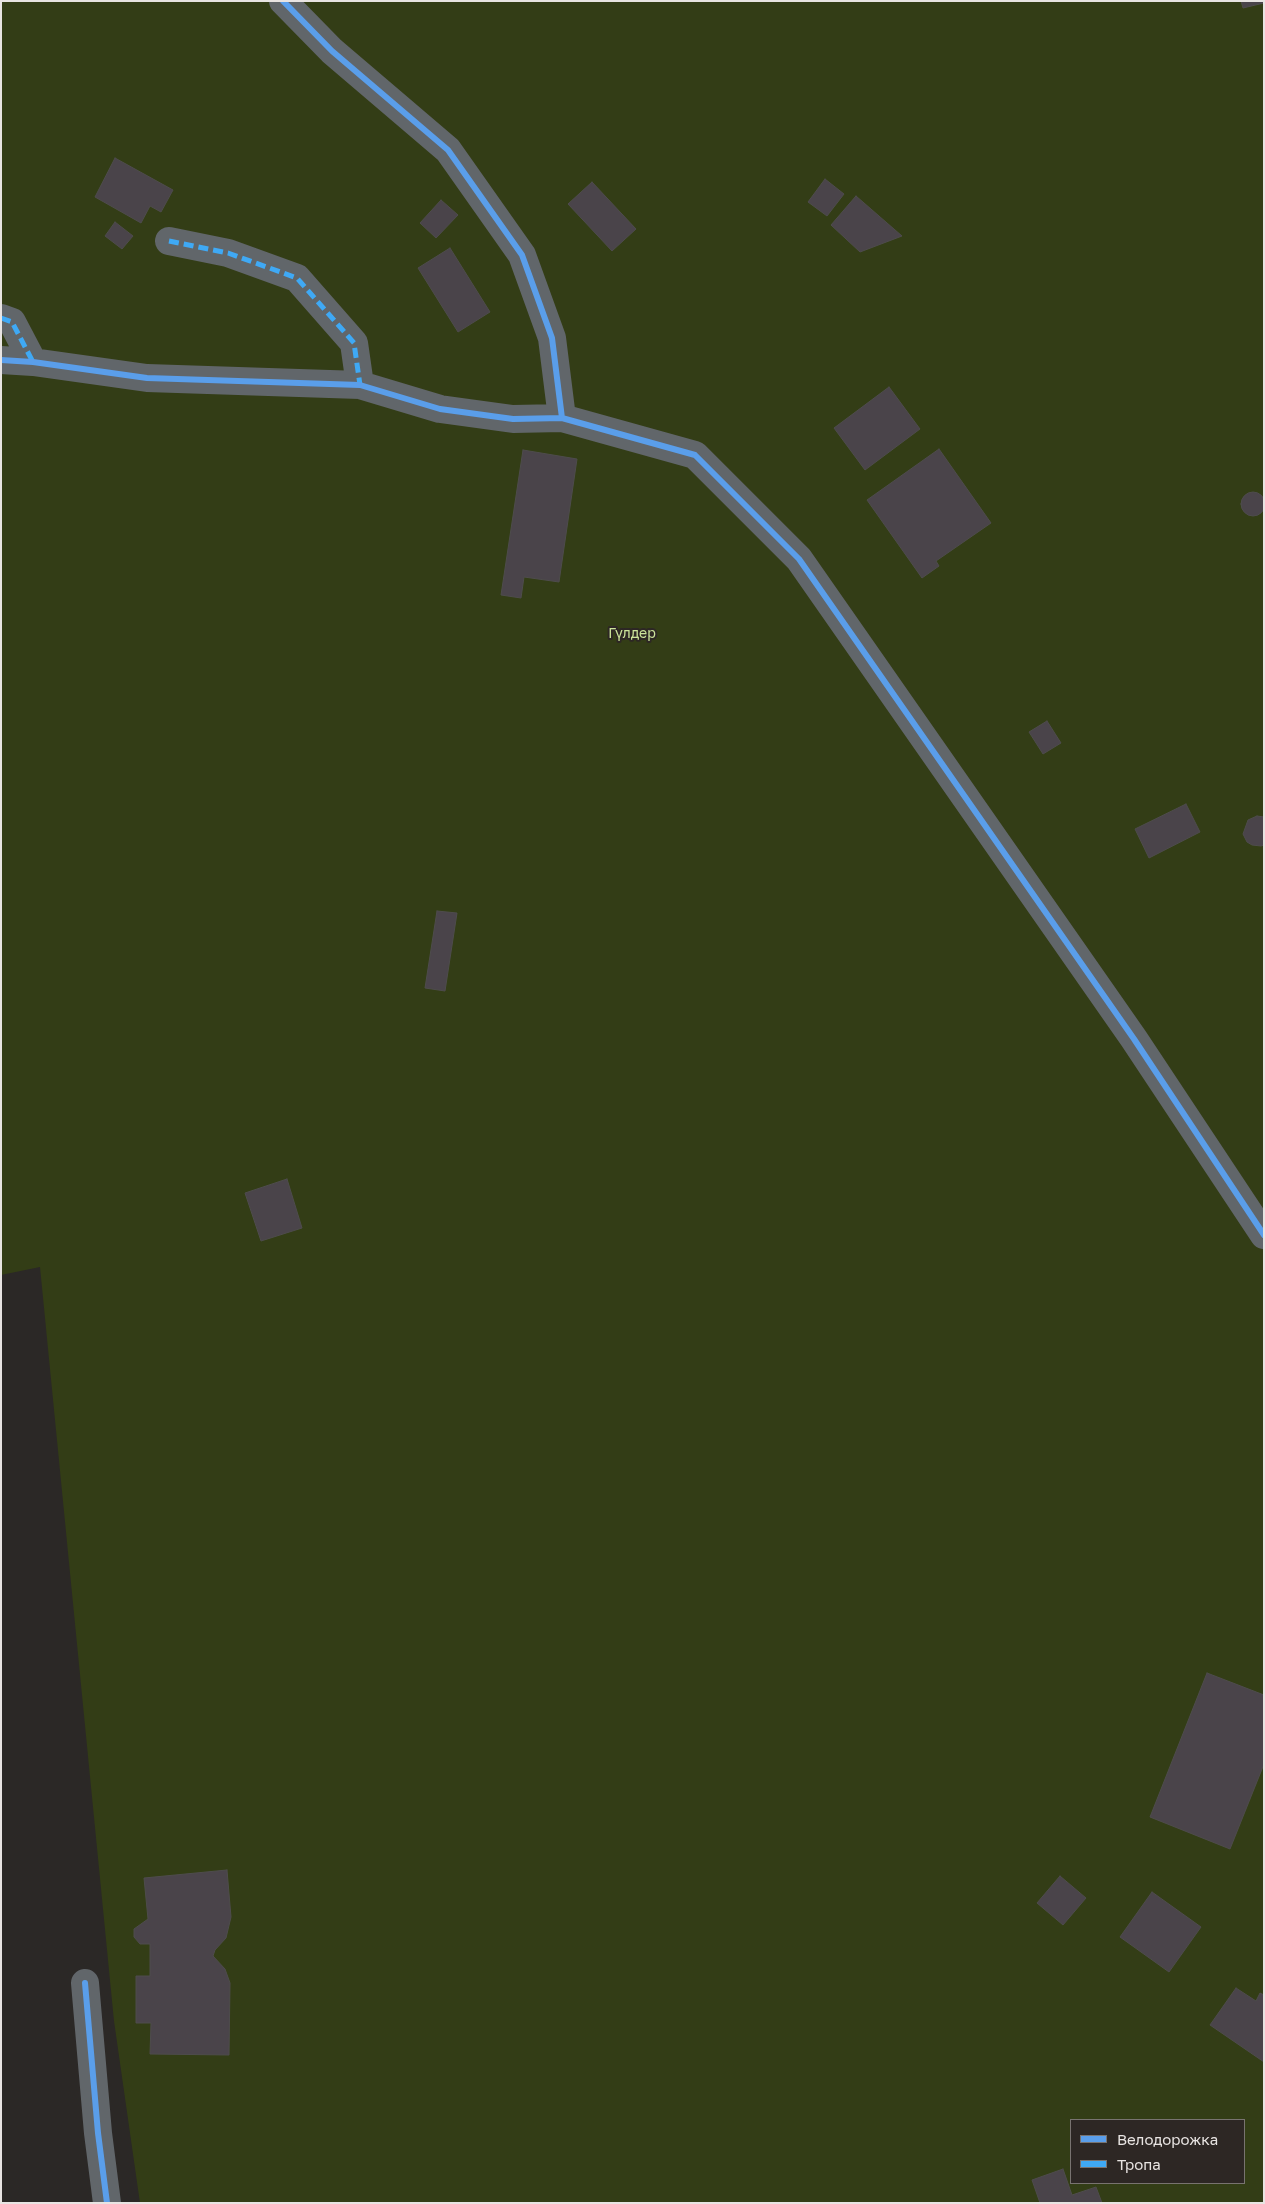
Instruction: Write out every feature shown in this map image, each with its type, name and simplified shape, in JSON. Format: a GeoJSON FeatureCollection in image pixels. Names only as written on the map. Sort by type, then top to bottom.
{"type":"FeatureCollection","features":[{"type":"Feature","properties":{"kind":"street"},"geometry":{"type":"LineString","coordinates":[[283,1],[332,51],[448,150],[522,255],[552,338],[562,418]]}},
{"type":"Feature","properties":{"kind":"street"},"geometry":{"type":"LineString","coordinates":[[169,241],[228,253],[297,278],[354,343],[360,385]]}},
{"type":"Feature","properties":{"kind":"street"},"geometry":{"type":"LineString","coordinates":[[1,318],[12,322],[33,362]]}},
{"type":"Feature","properties":{"kind":"street"},"geometry":{"type":"LineString","coordinates":[[1,360],[33,362],[147,378],[360,385],[440,409],[513,419],[562,418],[695,455],[799,559],[1134,1039],[1264,1235]]}},
{"type":"Feature","properties":{"kind":"street"},"geometry":{"type":"LineString","coordinates":[[84,1984],[98,2133],[107,2203]]}},
{"type":"Feature","properties":{"kind":"green space","name":"Гүлдер"},"geometry":{"type":"Polygon","coordinates":[[[1,1],[1264,1],[1264,2203],[140,2203],[114,2021],[40,1267],[1,1275],[1,1]]]}},
{"type":"Feature","properties":{"kind":"building"},"geometry":{"type":"Polygon","coordinates":[[[1241,1],[1264,1],[1264,3],[1243,8],[1241,1]]]}},
{"type":"Feature","properties":{"kind":"building"},"geometry":{"type":"Polygon","coordinates":[[[115,158],[173,190],[161,212],[150,206],[141,223],[95,197],[115,158]]]}},
{"type":"Feature","properties":{"kind":"building"},"geometry":{"type":"Polygon","coordinates":[[[825,179],[844,194],[827,216],[808,202],[825,179]]]}},
{"type":"Feature","properties":{"kind":"building"},"geometry":{"type":"Polygon","coordinates":[[[592,182],[636,229],[612,251],[568,204],[592,182]]]}},
{"type":"Feature","properties":{"kind":"building"},"geometry":{"type":"Polygon","coordinates":[[[856,196],[902,236],[860,252],[831,225],[856,196]]]}},
{"type":"Feature","properties":{"kind":"building"},"geometry":{"type":"Polygon","coordinates":[[[441,200],[458,215],[436,238],[420,223],[441,200]]]}},
{"type":"Feature","properties":{"kind":"building"},"geometry":{"type":"Polygon","coordinates":[[[115,222],[133,236],[122,249],[105,236],[115,222]]]}},
{"type":"Feature","properties":{"kind":"building"},"geometry":{"type":"Polygon","coordinates":[[[450,248],[490,312],[458,332],[418,268],[450,248]]]}},
{"type":"Feature","properties":{"kind":"building"},"geometry":{"type":"Polygon","coordinates":[[[889,387],[920,429],[865,470],[834,428],[889,387]]]}},
{"type":"Feature","properties":{"kind":"building"},"geometry":{"type":"Polygon","coordinates":[[[939,449],[991,523],[936,561],[939,566],[922,578],[867,500],[939,449]]]}},
{"type":"Feature","properties":{"kind":"building"},"geometry":{"type":"Polygon","coordinates":[[[523,450],[577,459],[559,582],[524,577],[521,598],[501,595],[523,450]]]}},
{"type":"Feature","properties":{"kind":"building"},"geometry":{"type":"Polygon","coordinates":[[[1253,492],[1262,495],[1265,504],[1262,513],[1253,516],[1244,513],[1241,504],[1244,495],[1253,492]]]}},
{"type":"Feature","properties":{"kind":"building"},"geometry":{"type":"Polygon","coordinates":[[[1047,721],[1061,743],[1043,754],[1029,732],[1047,721]]]}},
{"type":"Feature","properties":{"kind":"building"},"geometry":{"type":"Polygon","coordinates":[[[1186,804],[1200,832],[1149,858],[1135,829],[1186,804]]]}},
{"type":"Feature","properties":{"kind":"building"},"geometry":{"type":"Polygon","coordinates":[[[1257,816],[1264,817],[1264,845],[1261,846],[1252,845],[1247,842],[1243,834],[1248,820],[1257,816]]]}},
{"type":"Feature","properties":{"kind":"building"},"geometry":{"type":"Polygon","coordinates":[[[437,911],[457,913],[445,991],[425,988],[437,911]]]}},
{"type":"Feature","properties":{"kind":"building"},"geometry":{"type":"Polygon","coordinates":[[[287,1179],[302,1228],[261,1241],[245,1193],[287,1179]]]}},
{"type":"Feature","properties":{"kind":"building"},"geometry":{"type":"Polygon","coordinates":[[[1207,1673],[1264,1695],[1264,1764],[1230,1849],[1150,1817],[1207,1673]]]}},
{"type":"Feature","properties":{"kind":"building"},"geometry":{"type":"Polygon","coordinates":[[[227,1870],[231,1917],[226,1938],[215,1950],[213,1956],[225,1969],[230,1983],[229,2055],[150,2054],[151,2023],[136,2023],[136,1976],[150,1976],[150,1944],[140,1944],[134,1937],[134,1929],[148,1919],[144,1878],[227,1870]]]}},
{"type":"Feature","properties":{"kind":"building"},"geometry":{"type":"Polygon","coordinates":[[[1060,1876],[1086,1898],[1063,1925],[1037,1903],[1060,1876]]]}},
{"type":"Feature","properties":{"kind":"building"},"geometry":{"type":"Polygon","coordinates":[[[1152,1892],[1201,1927],[1169,1972],[1120,1937],[1152,1892]]]}},
{"type":"Feature","properties":{"kind":"building"},"geometry":{"type":"Polygon","coordinates":[[[1236,1988],[1256,2001],[1260,1993],[1264,1995],[1264,2062],[1210,2025],[1236,1988]]]}},
{"type":"Feature","properties":{"kind":"building"},"geometry":{"type":"Polygon","coordinates":[[[1063,2169],[1072,2195],[1096,2187],[1102,2203],[1040,2203],[1032,2180],[1063,2169]]]}},
{"type":"Feature","properties":{"kind":"marked path"},"geometry":{"type":"LineString","coordinates":[[169,241],[228,253],[297,278],[354,343],[360,385]]}},
{"type":"Feature","properties":{"kind":"marked path"},"geometry":{"type":"LineString","coordinates":[[1,318],[12,322],[33,362]]}},
{"type":"Feature","properties":{"kind":"cycle path"},"geometry":{"type":"LineString","coordinates":[[283,1],[332,51],[448,150],[522,255],[552,338],[562,418]]}},
{"type":"Feature","properties":{"kind":"cycle path"},"geometry":{"type":"LineString","coordinates":[[1,360],[33,362],[147,378],[360,385],[440,409],[513,419],[562,418],[695,455],[799,559],[1134,1039],[1264,1235]]}},
{"type":"Feature","properties":{"kind":"cycle path"},"geometry":{"type":"LineString","coordinates":[[85,1983],[98,2133],[107,2203]]}}]}
